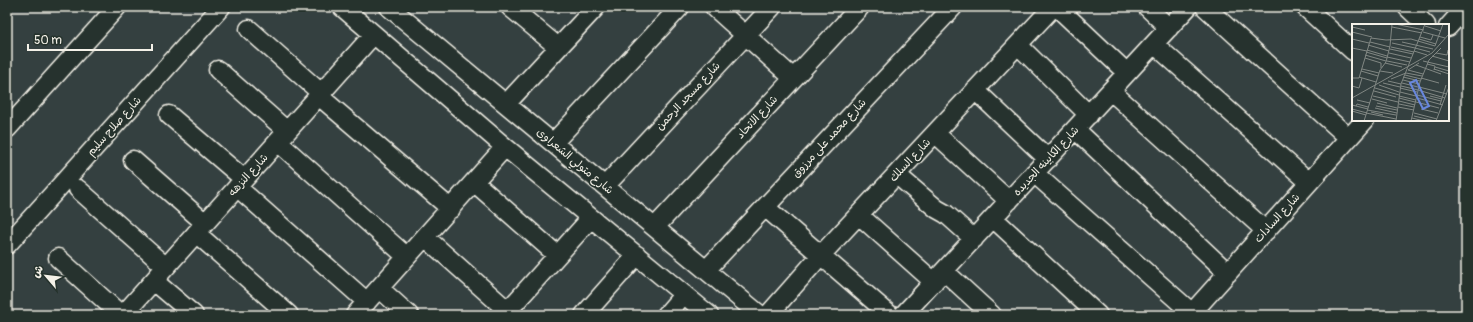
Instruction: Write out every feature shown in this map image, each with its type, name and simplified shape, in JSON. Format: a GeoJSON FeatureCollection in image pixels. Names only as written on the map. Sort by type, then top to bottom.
{"type":"FeatureCollection","features":[{"type":"Feature","properties":{"kind":"street"},"geometry":{"type":"LineString","coordinates":[[8,124],[117,7]]}},
{"type":"Feature","properties":{"kind":"street","name":"شارع صلاح سليم"},"geometry":{"type":"LineString","coordinates":[[7,245],[221,7]]}},
{"type":"Feature","properties":{"kind":"street"},"geometry":{"type":"LineString","coordinates":[[342,7],[372,35],[505,147],[709,315]]}},
{"type":"Feature","properties":{"kind":"street","name":"شارع متولي الشعراوى"},"geometry":{"type":"LineString","coordinates":[[389,7],[760,315]]}},
{"type":"Feature","properties":{"kind":"street"},"geometry":{"type":"LineString","coordinates":[[510,7],[558,47]]}},
{"type":"Feature","properties":{"kind":"street"},"geometry":{"type":"LineString","coordinates":[[506,104],[596,7]]}},
{"type":"Feature","properties":{"kind":"street"},"geometry":{"type":"LineString","coordinates":[[553,143],[680,7]]}},
{"type":"Feature","properties":{"kind":"street"},"geometry":{"type":"LineString","coordinates":[[714,7],[794,78]]}},
{"type":"Feature","properties":{"kind":"street","name":"شارع مسجد الرحمن"},"geometry":{"type":"LineString","coordinates":[[605,186],[772,7]]}},
{"type":"Feature","properties":{"kind":"street","name":"شارع الاتحاد"},"geometry":{"type":"LineString","coordinates":[[655,227],[860,7]]}},
{"type":"Feature","properties":{"kind":"street","name":"شارع محمد على مرزوق"},"geometry":{"type":"LineString","coordinates":[[706,270],[953,7]]}},
{"type":"Feature","properties":{"kind":"street","name":"شارع السلك"},"geometry":{"type":"LineString","coordinates":[[768,315],[821,255],[1053,7]]}},
{"type":"Feature","properties":{"kind":"street"},"geometry":{"type":"LineString","coordinates":[[1057,7],[1127,73]]}},
{"type":"Feature","properties":{"kind":"street"},"geometry":{"type":"LineString","coordinates":[[1147,7],[1169,28]]}},
{"type":"Feature","properties":{"kind":"street","name":"شارع الكابينه الجديده"},"geometry":{"type":"LineString","coordinates":[[903,315],[1188,7]]}},
{"type":"Feature","properties":{"kind":"street"},"geometry":{"type":"LineString","coordinates":[[1205,7],[1349,138]]}},
{"type":"Feature","properties":{"kind":"street"},"geometry":{"type":"LineString","coordinates":[[1305,7],[1352,50]]}},
{"type":"Feature","properties":{"kind":"street"},"geometry":{"type":"LineString","coordinates":[[1407,7],[1425,24]]}},
{"type":"Feature","properties":{"kind":"street"},"geometry":{"type":"LineString","coordinates":[[1449,26],[1466,7]]}},
{"type":"Feature","properties":{"kind":"street"},"geometry":{"type":"LineString","coordinates":[[249,29],[320,94],[450,208]]}},
{"type":"Feature","properties":{"kind":"street","name":"شارع النزهه"},"geometry":{"type":"LineString","coordinates":[[122,315],[372,35]]}},
{"type":"Feature","properties":{"kind":"street"},"geometry":{"type":"LineString","coordinates":[[1154,44],[1309,182]]}},
{"type":"Feature","properties":{"kind":"street"},"geometry":{"type":"LineString","coordinates":[[1018,45],[1089,115]]}},
{"type":"Feature","properties":{"kind":"street"},"geometry":{"type":"LineString","coordinates":[[218,70],[282,136],[407,257]]}},
{"type":"Feature","properties":{"kind":"street"},"geometry":{"type":"LineString","coordinates":[[975,90],[1048,159]]}},
{"type":"Feature","properties":{"kind":"street"},"geometry":{"type":"LineString","coordinates":[[1111,91],[1266,230]]}},
{"type":"Feature","properties":{"kind":"street"},"geometry":{"type":"LineString","coordinates":[[169,115],[240,183],[361,308],[505,147]]}},
{"type":"Feature","properties":{"kind":"street","name":"شارع السادات"},"geometry":{"type":"LineString","coordinates":[[1191,314],[1364,121]]}},
{"type":"Feature","properties":{"kind":"street"},"geometry":{"type":"LineString","coordinates":[[1075,130],[1228,272]]}},
{"type":"Feature","properties":{"kind":"street"},"geometry":{"type":"LineString","coordinates":[[935,133],[1009,201]]}},
{"type":"Feature","properties":{"kind":"street"},"geometry":{"type":"LineString","coordinates":[[133,160],[289,315]]}},
{"type":"Feature","properties":{"kind":"street"},"geometry":{"type":"LineString","coordinates":[[1034,173],[1191,314]]}},
{"type":"Feature","properties":{"kind":"street"},"geometry":{"type":"LineString","coordinates":[[897,175],[937,209],[946,214],[974,239]]}},
{"type":"Feature","properties":{"kind":"street"},"geometry":{"type":"LineString","coordinates":[[474,182],[557,256]]}},
{"type":"Feature","properties":{"kind":"street"},"geometry":{"type":"LineString","coordinates":[[78,189],[166,266]]}},
{"type":"Feature","properties":{"kind":"street"},"geometry":{"type":"LineString","coordinates":[[765,207],[890,315]]}},
{"type":"Feature","properties":{"kind":"street"},"geometry":{"type":"LineString","coordinates":[[859,215],[992,315]]}},
{"type":"Feature","properties":{"kind":"street"},"geometry":{"type":"LineString","coordinates":[[425,237],[506,313],[591,218]]}},
{"type":"Feature","properties":{"kind":"street"},"geometry":{"type":"LineString","coordinates":[[993,218],[1098,315]]}},
{"type":"Feature","properties":{"kind":"street"},"geometry":{"type":"LineString","coordinates":[[584,315],[637,255]]}},
{"type":"Feature","properties":{"kind":"street"},"geometry":{"type":"LineString","coordinates":[[58,258],[122,315]]}},
{"type":"Feature","properties":{"kind":"street"},"geometry":{"type":"LineString","coordinates":[[154,280],[194,315]]}},
{"type":"Feature","properties":{"kind":"street"},"geometry":{"type":"LineString","coordinates":[[379,288],[409,315]]}},
{"type":"Feature","properties":{"kind":"street"},"geometry":{"type":"LineString","coordinates":[[666,315],[684,294]]}}]}
